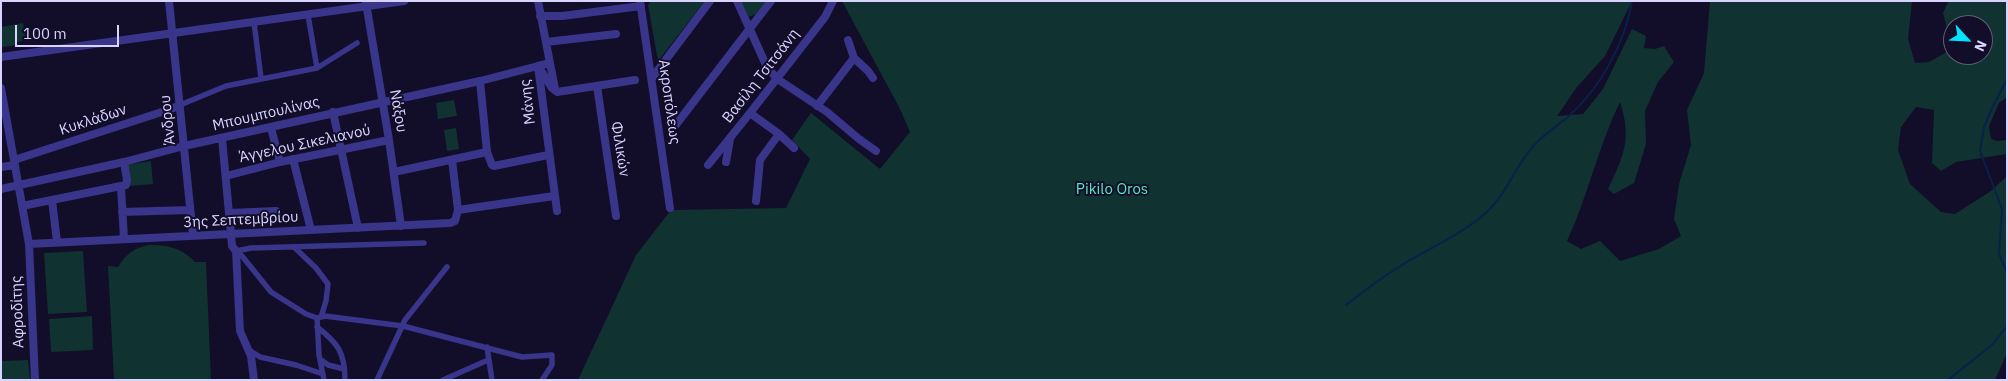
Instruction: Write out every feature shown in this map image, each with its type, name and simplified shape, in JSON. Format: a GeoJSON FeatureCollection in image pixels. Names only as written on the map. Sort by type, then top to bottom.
{"type":"FeatureCollection","features":[{"type":"Feature","properties":{"kind":"street","name":"Άνδρου"},"geometry":{"type":"LineString","coordinates":[[168,1],[193,236]]}},
{"type":"Feature","properties":{"kind":"street"},"geometry":{"type":"LineString","coordinates":[[1,57],[308,15],[366,4],[404,1]]}},
{"type":"Feature","properties":{"kind":"street","name":"Μάνης"},"geometry":{"type":"LineString","coordinates":[[538,1],[550,63],[538,66],[556,211]]}},
{"type":"Feature","properties":{"kind":"street"},"geometry":{"type":"LineString","coordinates":[[652,78],[710,1]]}},
{"type":"Feature","properties":{"kind":"street"},"geometry":{"type":"LineString","coordinates":[[736,1],[766,65],[776,78],[817,106],[876,151]]}},
{"type":"Feature","properties":{"kind":"street"},"geometry":{"type":"LineString","coordinates":[[675,126],[772,1]]}},
{"type":"Feature","properties":{"kind":"street","name":"Βασίλη Τσιτσάνη"},"geometry":{"type":"LineString","coordinates":[[708,165],[825,17],[833,1]]}},
{"type":"Feature","properties":{"kind":"street","name":"Νάξου"},"geometry":{"type":"LineString","coordinates":[[366,4],[389,140],[401,226]]}},
{"type":"Feature","properties":{"kind":"street"},"geometry":{"type":"LineString","coordinates":[[540,16],[562,16],[640,4]]}},
{"type":"Feature","properties":{"kind":"street","name":"Ακροπόλεως"},"geometry":{"type":"LineString","coordinates":[[640,4],[670,208]]}},
{"type":"Feature","properties":{"kind":"street"},"geometry":{"type":"LineString","coordinates":[[308,15],[317,68]]}},
{"type":"Feature","properties":{"kind":"street"},"geometry":{"type":"LineString","coordinates":[[254,22],[261,78]]}},
{"type":"Feature","properties":{"kind":"street"},"geometry":{"type":"LineString","coordinates":[[546,42],[616,34]]}},
{"type":"Feature","properties":{"kind":"street"},"geometry":{"type":"LineString","coordinates":[[848,40],[854,58],[868,70],[872,78]]}},
{"type":"Feature","properties":{"kind":"street"},"geometry":{"type":"LineString","coordinates":[[180,105],[226,86],[317,68],[357,43]]}},
{"type":"Feature","properties":{"kind":"street"},"geometry":{"type":"LineString","coordinates":[[817,106],[854,58]]}},
{"type":"Feature","properties":{"kind":"street"},"geometry":{"type":"LineString","coordinates":[[550,63],[555,91]]}},
{"type":"Feature","properties":{"kind":"street"},"geometry":{"type":"LineString","coordinates":[[538,66],[555,91]]}},
{"type":"Feature","properties":{"kind":"street","name":"Μπουμπουλίνας"},"geometry":{"type":"LineString","coordinates":[[1,189],[124,162],[184,146],[271,128],[333,112],[480,81],[538,66]]}},
{"type":"Feature","properties":{"kind":"street"},"geometry":{"type":"LineString","coordinates":[[555,91],[636,80]]}},
{"type":"Feature","properties":{"kind":"street"},"geometry":{"type":"LineString","coordinates":[[480,81],[487,152],[490,162],[494,166],[548,155]]}},
{"type":"Feature","properties":{"kind":"street","name":"Φιλικών"},"geometry":{"type":"LineString","coordinates":[[596,86],[616,216]]}},
{"type":"Feature","properties":{"kind":"street","name":"Αφροδίτης"},"geometry":{"type":"LineString","coordinates":[[1,88],[29,244],[35,380]]}},
{"type":"Feature","properties":{"kind":"street","name":"Κυκλάδων"},"geometry":{"type":"LineString","coordinates":[[1,167],[180,105]]}},
{"type":"Feature","properties":{"kind":"street"},"geometry":{"type":"LineString","coordinates":[[333,112],[358,228]]}},
{"type":"Feature","properties":{"kind":"street"},"geometry":{"type":"LineString","coordinates":[[750,114],[779,134],[794,148]]}},
{"type":"Feature","properties":{"kind":"street"},"geometry":{"type":"LineString","coordinates":[[271,128],[280,162]]}},
{"type":"Feature","properties":{"kind":"street"},"geometry":{"type":"LineString","coordinates":[[756,200],[760,160],[779,134]]}},
{"type":"Feature","properties":{"kind":"street"},"geometry":{"type":"LineString","coordinates":[[726,162],[731,137]]}},
{"type":"Feature","properties":{"kind":"street"},"geometry":{"type":"LineString","coordinates":[[222,138],[232,246],[271,292],[301,312],[319,317],[325,316],[403,326],[522,357],[552,355],[552,365],[542,380]]}},
{"type":"Feature","properties":{"kind":"street","name":"Άγγελου Σικελιανού"},"geometry":{"type":"LineString","coordinates":[[226,176],[293,159],[389,140]]}},
{"type":"Feature","properties":{"kind":"street"},"geometry":{"type":"LineString","coordinates":[[394,172],[487,152]]}},
{"type":"Feature","properties":{"kind":"street"},"geometry":{"type":"LineString","coordinates":[[293,159],[311,230]]}},
{"type":"Feature","properties":{"kind":"street"},"geometry":{"type":"LineString","coordinates":[[452,160],[458,210],[554,196]]}},
{"type":"Feature","properties":{"kind":"street"},"geometry":{"type":"LineString","coordinates":[[124,162],[127,180],[124,186],[122,212],[124,239]]}},
{"type":"Feature","properties":{"kind":"street"},"geometry":{"type":"LineString","coordinates":[[22,206],[124,186]]}},
{"type":"Feature","properties":{"kind":"street"},"geometry":{"type":"LineString","coordinates":[[52,200],[57,242]]}},
{"type":"Feature","properties":{"kind":"street"},"geometry":{"type":"LineString","coordinates":[[122,212],[190,210]]}},
{"type":"Feature","properties":{"kind":"street","name":"3ης Σεπτεμβρίου"},"geometry":{"type":"LineString","coordinates":[[29,244],[450,223],[455,221],[458,210]]}},
{"type":"Feature","properties":{"kind":"street"},"geometry":{"type":"LineString","coordinates":[[230,213],[276,211]]}},
{"type":"Feature","properties":{"kind":"street"},"geometry":{"type":"LineString","coordinates":[[236,251],[251,248],[424,243]]}},
{"type":"Feature","properties":{"kind":"street"},"geometry":{"type":"LineString","coordinates":[[294,248],[316,268],[328,284],[326,301],[319,317],[317,328],[323,377]]}},
{"type":"Feature","properties":{"kind":"street"},"geometry":{"type":"LineString","coordinates":[[236,251],[240,331],[249,350],[254,380]]}},
{"type":"Feature","properties":{"kind":"street"},"geometry":{"type":"LineString","coordinates":[[377,379],[413,308],[447,267]]}},
{"type":"Feature","properties":{"kind":"street"},"geometry":{"type":"LineString","coordinates":[[317,328],[330,337],[340,349],[345,380]]}},
{"type":"Feature","properties":{"kind":"street"},"geometry":{"type":"LineString","coordinates":[[487,347],[492,380]]}},
{"type":"Feature","properties":{"kind":"street"},"geometry":{"type":"LineString","coordinates":[[249,350],[260,357],[296,365],[323,377]]}},
{"type":"Feature","properties":{"kind":"street"},"geometry":{"type":"LineString","coordinates":[[320,358],[328,365],[344,369]]}},
{"type":"Feature","properties":{"kind":"street"},"geometry":{"type":"LineString","coordinates":[[443,380],[488,360]]}},
{"type":"Feature","properties":{"kind":"green space"},"geometry":{"type":"Polygon","coordinates":[[[651,1],[705,1],[658,61],[648,5],[651,1]]]}},
{"type":"Feature","properties":{"kind":"green space"},"geometry":{"type":"Polygon","coordinates":[[[741,1],[767,1],[756,14],[749,17],[741,1]]]}},
{"type":"Feature","properties":{"kind":"green space","name":"Pikilo Oros"},"geometry":{"type":"Polygon","coordinates":[[[842,1],[1632,1],[1605,56],[1577,87],[1557,116],[1583,114],[1603,89],[1632,29],[1646,36],[1644,48],[1655,49],[1664,46],[1674,62],[1658,82],[1645,111],[1646,144],[1634,183],[1614,194],[1608,189],[1622,156],[1626,137],[1624,115],[1620,102],[1605,136],[1581,207],[1567,241],[1581,249],[1600,241],[1620,261],[1659,249],[1681,236],[1674,219],[1679,184],[1691,145],[1687,110],[1704,73],[1710,1],[1912,1],[1908,39],[1915,63],[1929,62],[1943,54],[1943,65],[1993,65],[1993,15],[1944,15],[1943,13],[1948,2],[2007,1],[2007,97],[1999,103],[1989,126],[1991,139],[1997,141],[2007,140],[2007,154],[1956,162],[1941,171],[1932,163],[1934,110],[1916,107],[1901,127],[1898,150],[1910,184],[1941,212],[1955,214],[1991,191],[2007,176],[2007,353],[1995,380],[578,380],[636,255],[671,210],[786,208],[810,159],[792,140],[811,113],[880,169],[910,132],[900,109],[842,1]]]}},
{"type":"Feature","properties":{"kind":"green space"},"geometry":{"type":"Polygon","coordinates":[[[23,23],[26,40],[17,42],[17,45],[2,47],[1,27],[23,23]]]}},
{"type":"Feature","properties":{"kind":"green space"},"geometry":{"type":"Polygon","coordinates":[[[454,100],[457,116],[438,119],[436,103],[454,100]]]}},
{"type":"Feature","properties":{"kind":"green space"},"geometry":{"type":"Polygon","coordinates":[[[456,128],[459,149],[447,151],[444,130],[456,128]]]}},
{"type":"Feature","properties":{"kind":"green space"},"geometry":{"type":"Polygon","coordinates":[[[151,161],[153,184],[130,186],[126,165],[151,161]]]}},
{"type":"Feature","properties":{"kind":"green space"},"geometry":{"type":"Polygon","coordinates":[[[149,245],[174,248],[185,253],[195,262],[206,262],[211,380],[114,380],[108,266],[118,267],[131,252],[149,245]]]}},
{"type":"Feature","properties":{"kind":"green space"},"geometry":{"type":"Polygon","coordinates":[[[83,251],[87,312],[48,314],[44,253],[83,251]]]}},
{"type":"Feature","properties":{"kind":"green space"},"geometry":{"type":"Polygon","coordinates":[[[92,316],[93,350],[51,352],[49,319],[92,316]]]}},
{"type":"Feature","properties":{"kind":"green space"},"geometry":{"type":"Polygon","coordinates":[[[28,360],[30,380],[1,380],[1,361],[28,360]]]}},
{"type":"Feature","properties":{"kind":"waterway"},"geometry":{"type":"LineString","coordinates":[[1346,305],[1387,274],[1461,231],[1488,211],[1531,148],[1569,116],[1601,78],[1624,33],[1632,1]]}},
{"type":"Feature","properties":{"kind":"waterway"},"geometry":{"type":"LineString","coordinates":[[2007,79],[1984,127],[1980,151],[2002,209],[1999,254],[2007,272]]}},
{"type":"Feature","properties":{"kind":"waterway"},"geometry":{"type":"LineString","coordinates":[[1948,380],[1993,344],[2007,326]]}}]}
